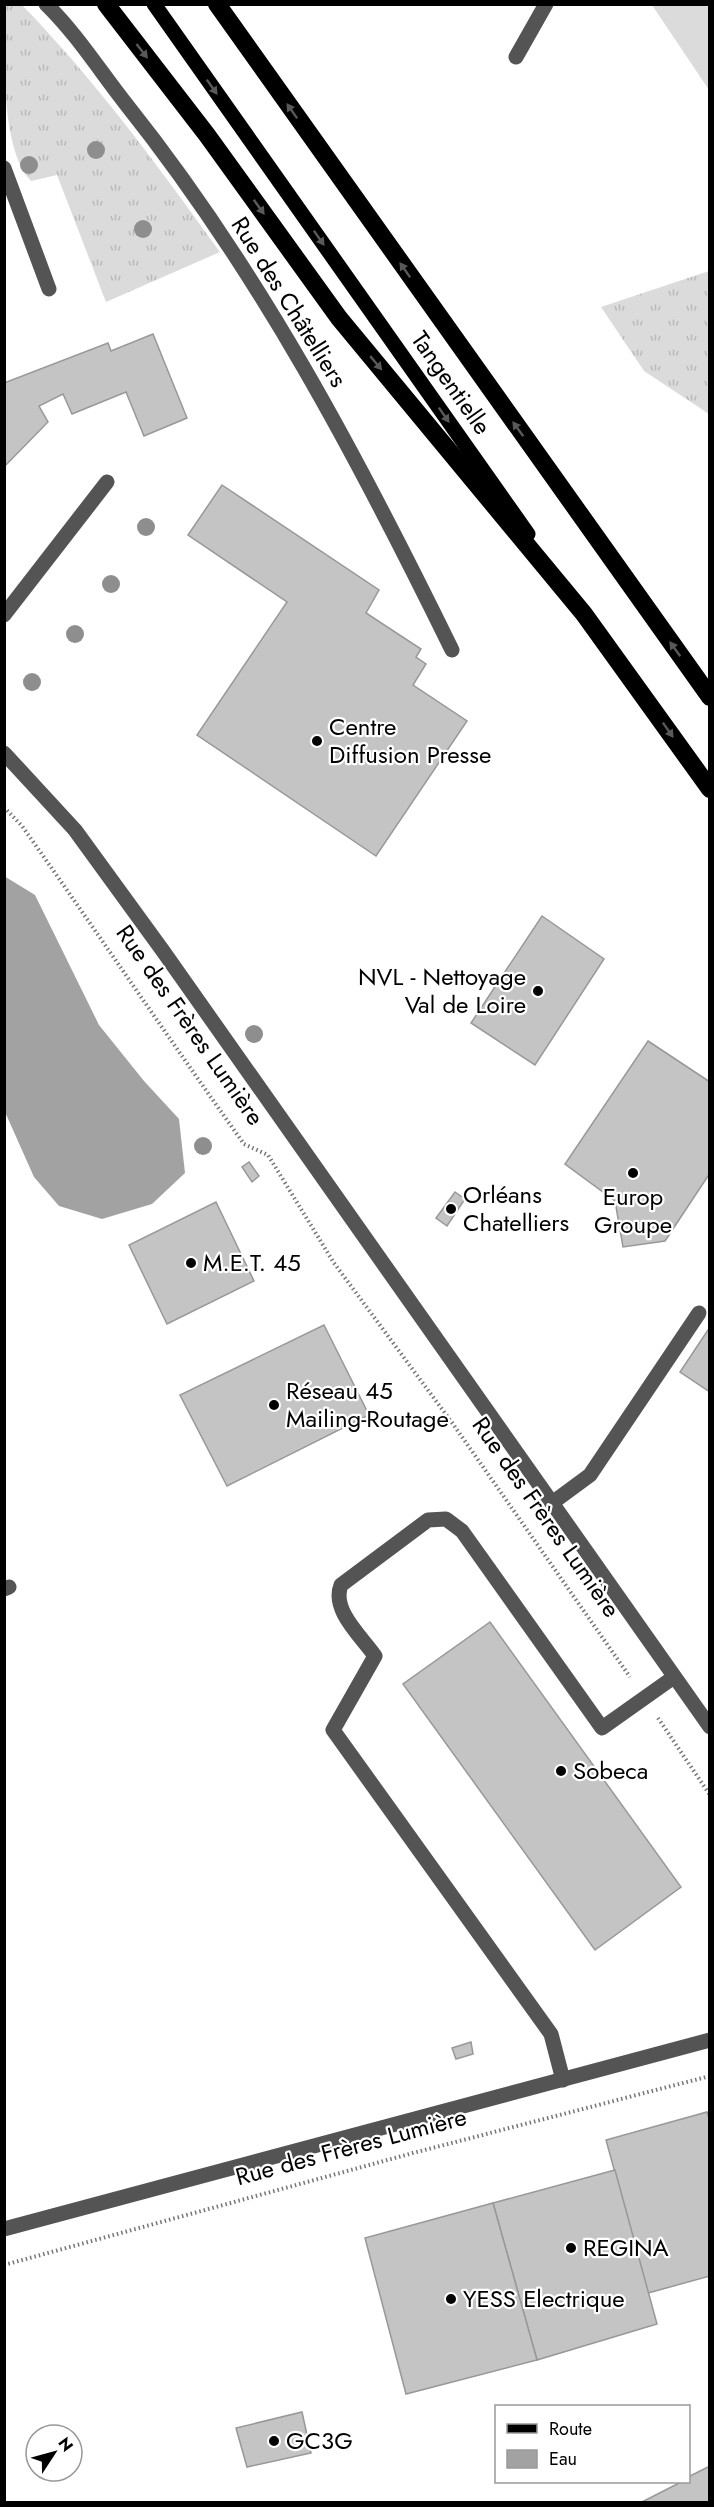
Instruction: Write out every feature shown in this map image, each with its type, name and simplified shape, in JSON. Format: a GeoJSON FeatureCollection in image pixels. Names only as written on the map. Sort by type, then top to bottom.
{"type":"FeatureCollection","features":[{"type":"Feature","properties":{"kind":"highway"},"geometry":{"type":"LineString","coordinates":[[106,4],[207,135],[339,318],[584,614]]}},
{"type":"Feature","properties":{"kind":"highway","name":"Tangentielle"},"geometry":{"type":"LineString","coordinates":[[217,4],[710,697]]}},
{"type":"Feature","properties":{"kind":"highway","name":"Tangentielle"},"geometry":{"type":"LineString","coordinates":[[584,614],[710,789]]}},
{"type":"Feature","properties":{"kind":"main road","name":"Tangentielle"},"geometry":{"type":"LineString","coordinates":[[154,4],[584,614]]}},
{"type":"Feature","properties":{"kind":"street","name":"Rue des Châtelliers"},"geometry":{"type":"LineString","coordinates":[[46,4],[156,141],[251,276],[365,478],[452,650]]}},
{"type":"Feature","properties":{"kind":"street"},"geometry":{"type":"LineString","coordinates":[[516,57],[546,4]]}},
{"type":"Feature","properties":{"kind":"street"},"geometry":{"type":"LineString","coordinates":[[4,168],[50,289]]}},
{"type":"Feature","properties":{"kind":"street"},"geometry":{"type":"LineString","coordinates":[[4,615],[107,482]]}},
{"type":"Feature","properties":{"kind":"street","name":"Rue des Frères Lumière"},"geometry":{"type":"LineString","coordinates":[[4,753],[75,830],[710,1727]]}},
{"type":"Feature","properties":{"kind":"street"},"geometry":{"type":"LineString","coordinates":[[552,1503],[590,1475],[699,1313]]}},
{"type":"Feature","properties":{"kind":"street"},"geometry":{"type":"LineString","coordinates":[[563,2080],[551,2034],[333,1730],[375,1656],[339,1607],[336,1596],[340,1586],[428,1520],[446,1518],[462,1531],[602,1728],[674,1677]]}},
{"type":"Feature","properties":{"kind":"street","name":"Rue des Frères Lumière"},"geometry":{"type":"LineString","coordinates":[[4,2229],[710,2040]]}},
{"type":"Feature","properties":{"kind":"path","name":"Rue des Frères Lumière"},"geometry":{"type":"LineString","coordinates":[[4,807],[22,826],[90,921],[124,969],[139,998],[244,1144],[268,1155],[334,1263],[453,1425],[645,1698],[710,1795]]}},
{"type":"Feature","properties":{"kind":"path","name":"Rue des Frères Lumière"},"geometry":{"type":"LineString","coordinates":[[4,2265],[413,2153],[710,2076]]}},
{"type":"Feature","properties":{"kind":"green space"},"geometry":{"type":"Polygon","coordinates":[[[4,5],[22,5],[49,34],[150,156],[220,252],[106,302],[57,175],[31,181],[21,166],[14,147],[9,124],[4,72],[4,5]]]}},
{"type":"Feature","properties":{"kind":"green space"},"geometry":{"type":"Polygon","coordinates":[[[652,5],[709,5],[709,90],[652,5]]]}},
{"type":"Feature","properties":{"kind":"green space"},"geometry":{"type":"Polygon","coordinates":[[[710,271],[709,414],[644,371],[601,307],[710,271]]]}},
{"type":"Feature","properties":{"kind":"water"},"geometry":{"type":"Polygon","coordinates":[[[4,876],[35,895],[99,1025],[144,1081],[179,1119],[185,1173],[152,1204],[102,1219],[59,1206],[34,1177],[5,1112],[4,876]]]}},
{"type":"Feature","properties":{"kind":"building"},"geometry":{"type":"Polygon","coordinates":[[[153,334],[187,418],[144,436],[126,392],[72,414],[63,394],[39,406],[48,422],[4,467],[4,383],[108,343],[111,351],[153,334]]]}},
{"type":"Feature","properties":{"kind":"building"},"geometry":{"type":"Polygon","coordinates":[[[222,485],[379,590],[366,613],[421,649],[416,657],[426,664],[413,685],[467,721],[376,856],[197,735],[287,602],[188,535],[222,485]]]}},
{"type":"Feature","properties":{"kind":"building","name":"NVL - Nettoyage Val de Loire"},"geometry":{"type":"Polygon","coordinates":[[[542,916],[604,959],[535,1065],[471,1023],[542,916]]]}},
{"type":"Feature","properties":{"kind":"building"},"geometry":{"type":"Polygon","coordinates":[[[648,1041],[710,1082],[710,1173],[665,1241],[623,1247],[615,1201],[565,1164],[648,1041]]]}},
{"type":"Feature","properties":{"kind":"building"},"geometry":{"type":"Polygon","coordinates":[[[249,1162],[259,1176],[252,1182],[242,1167],[249,1162]]]}},
{"type":"Feature","properties":{"kind":"building","name":"Orléans Chatelliers"},"geometry":{"type":"Polygon","coordinates":[[[455,1192],[465,1199],[447,1226],[436,1218],[455,1192]]]}},
{"type":"Feature","properties":{"kind":"building","name":"M.E.T. 45"},"geometry":{"type":"Polygon","coordinates":[[[216,1202],[254,1281],[167,1324],[129,1245],[216,1202]]]}},
{"type":"Feature","properties":{"kind":"building","name":"Réseau 45 Mailing-Routage"},"geometry":{"type":"Polygon","coordinates":[[[324,1325],[369,1415],[227,1486],[180,1395],[324,1325]]]}},
{"type":"Feature","properties":{"kind":"building"},"geometry":{"type":"Polygon","coordinates":[[[710,1327],[710,1392],[680,1372],[710,1327]]]}},
{"type":"Feature","properties":{"kind":"building"},"geometry":{"type":"Polygon","coordinates":[[[490,1622],[681,1887],[595,1950],[403,1684],[490,1622]]]}},
{"type":"Feature","properties":{"kind":"building"},"geometry":{"type":"Polygon","coordinates":[[[471,2042],[473,2054],[456,2059],[452,2048],[471,2042]]]}},
{"type":"Feature","properties":{"kind":"building"},"geometry":{"type":"Polygon","coordinates":[[[707,2112],[710,2121],[710,2276],[648,2293],[606,2140],[707,2112]]]}},
{"type":"Feature","properties":{"kind":"building","name":"REGINA"},"geometry":{"type":"Polygon","coordinates":[[[615,2170],[657,2324],[537,2360],[493,2203],[615,2170]]]}},
{"type":"Feature","properties":{"kind":"building","name":"YESS Electrique"},"geometry":{"type":"Polygon","coordinates":[[[493,2203],[537,2360],[406,2394],[365,2238],[493,2203]]]}},
{"type":"Feature","properties":{"kind":"building","name":"GC3G"},"geometry":{"type":"Polygon","coordinates":[[[302,2412],[311,2453],[247,2467],[236,2428],[302,2412]]]}},
{"type":"Feature","properties":{"kind":"building"},"geometry":{"type":"Polygon","coordinates":[[[710,2466],[710,2502],[642,2502],[679,2483],[690,2483],[690,2476],[710,2466]]]}},
{"type":"Feature","properties":{"kind":"place","name":"Centre Diffusion Presse"},"geometry":{"type":"Point","coordinates":[317,741]}},
{"type":"Feature","properties":{"kind":"place","name":"NVL - Nettoyage Val de Loire"},"geometry":{"type":"Point","coordinates":[538,991]}},
{"type":"Feature","properties":{"kind":"place","name":"Europ Groupe"},"geometry":{"type":"Point","coordinates":[633,1173]}},
{"type":"Feature","properties":{"kind":"place","name":"Orléans Chatelliers"},"geometry":{"type":"Point","coordinates":[451,1209]}},
{"type":"Feature","properties":{"kind":"place","name":"M.E.T. 45"},"geometry":{"type":"Point","coordinates":[191,1263]}},
{"type":"Feature","properties":{"kind":"place","name":"Réseau 45 Mailing-Routage"},"geometry":{"type":"Point","coordinates":[274,1405]}},
{"type":"Feature","properties":{"kind":"place","name":"Sobeca"},"geometry":{"type":"Point","coordinates":[561,1771]}},
{"type":"Feature","properties":{"kind":"place","name":"REGINA"},"geometry":{"type":"Point","coordinates":[571,2248]}},
{"type":"Feature","properties":{"kind":"place","name":"YESS Electrique"},"geometry":{"type":"Point","coordinates":[451,2299]}},
{"type":"Feature","properties":{"kind":"place","name":"GC3G"},"geometry":{"type":"Point","coordinates":[274,2441]}}]}
